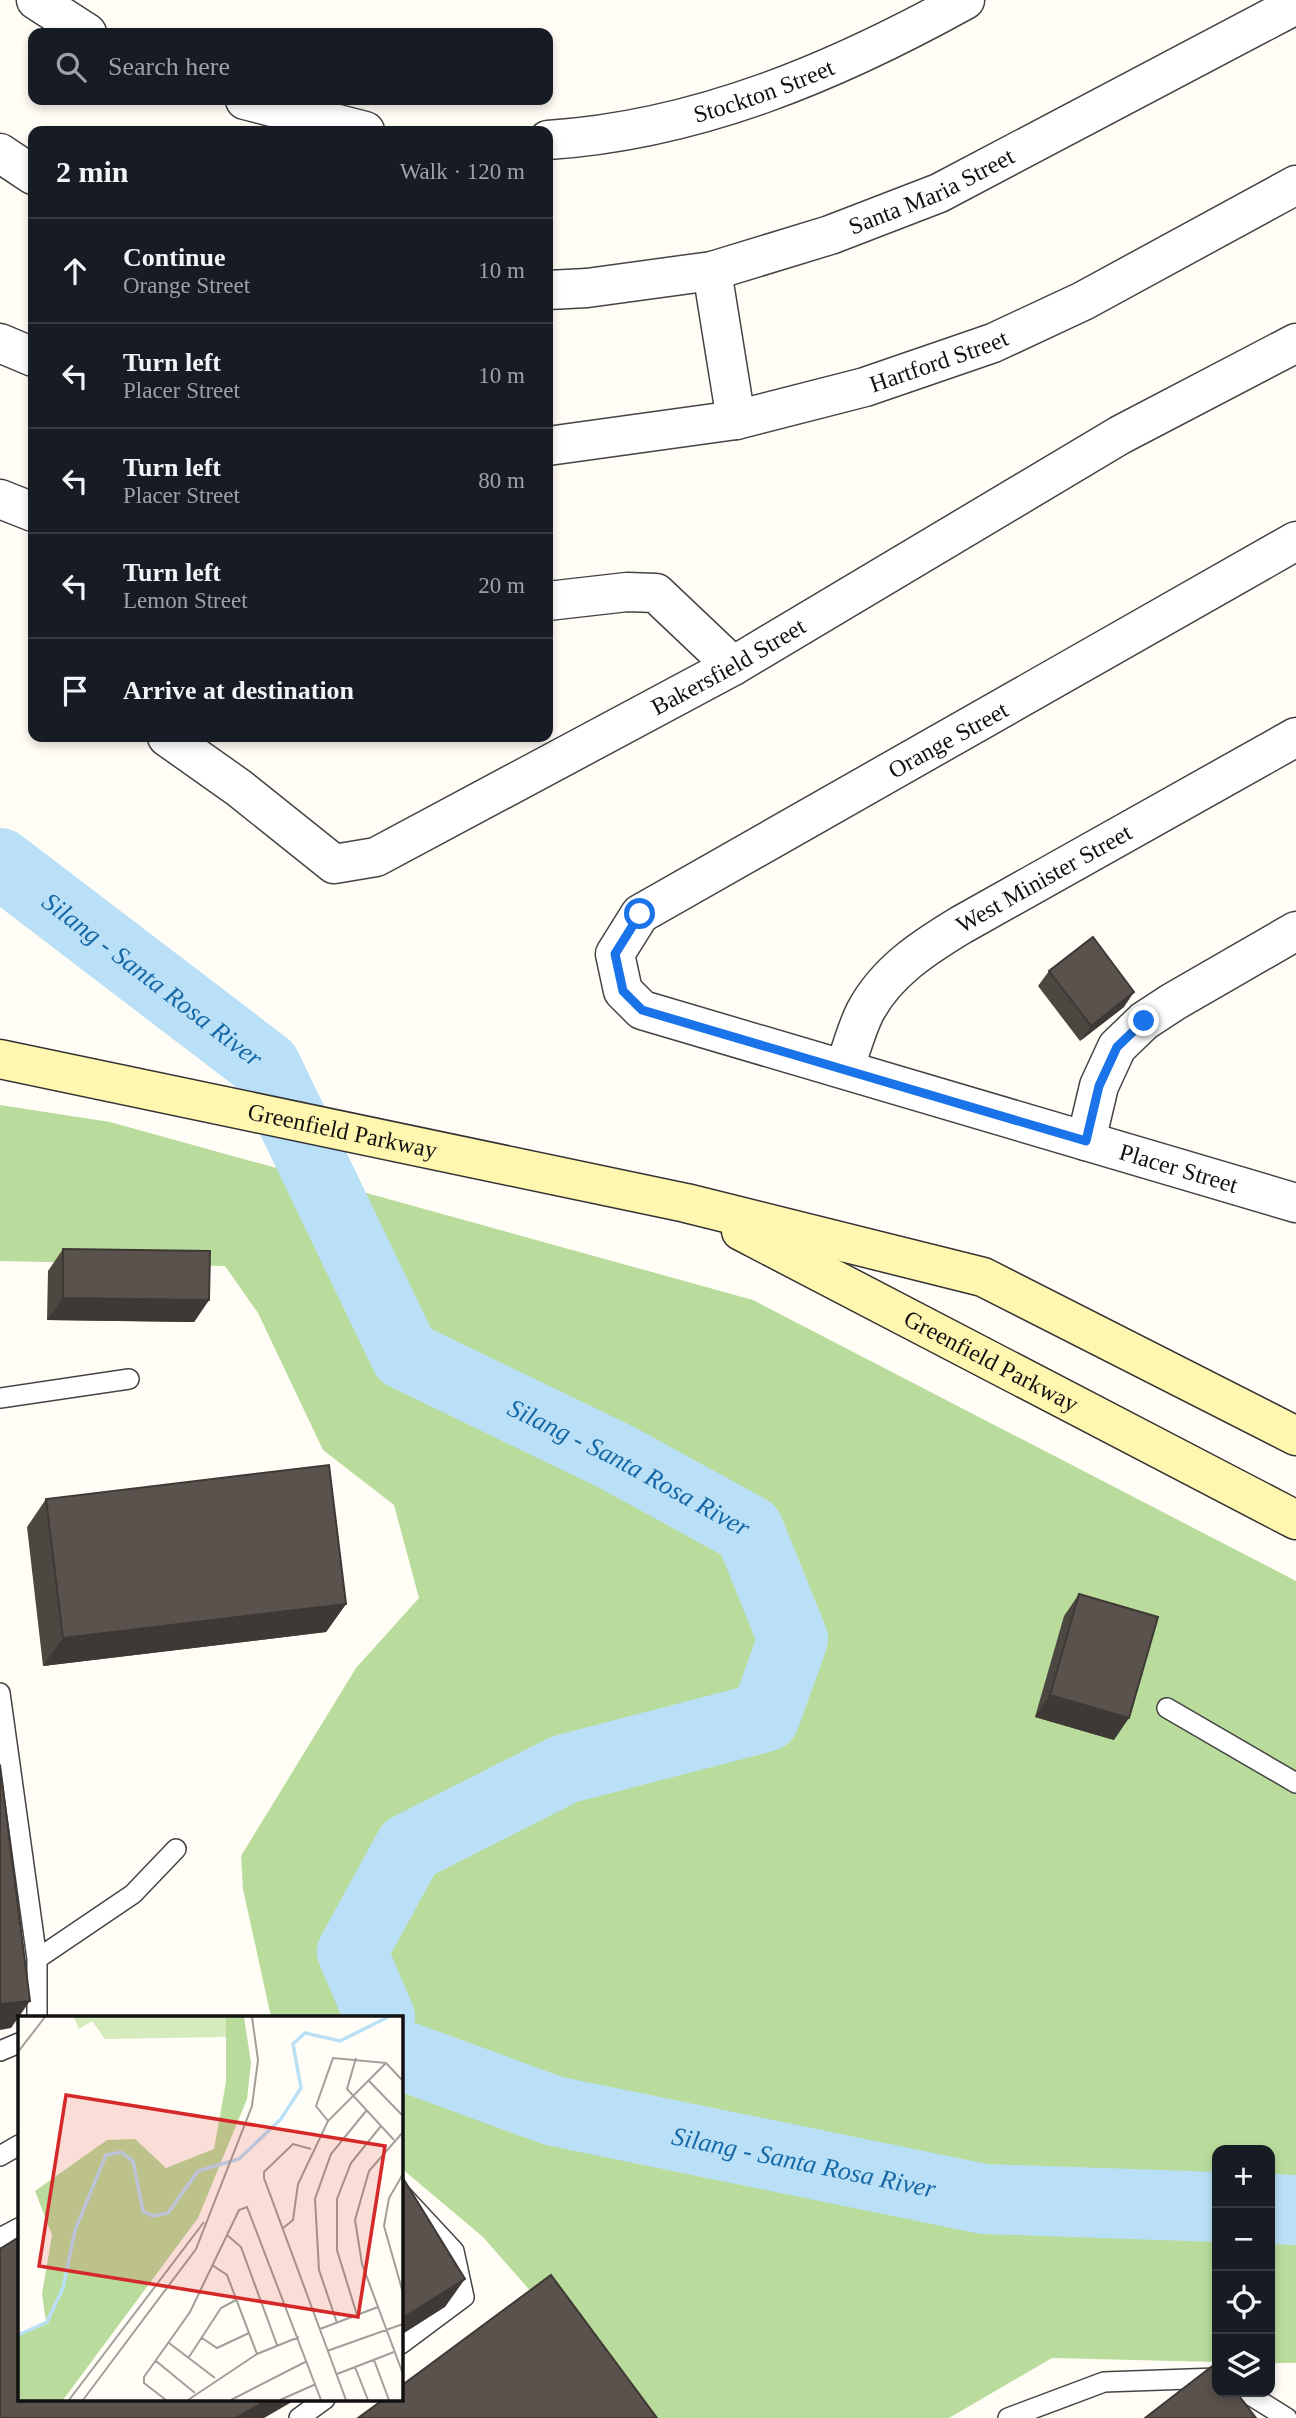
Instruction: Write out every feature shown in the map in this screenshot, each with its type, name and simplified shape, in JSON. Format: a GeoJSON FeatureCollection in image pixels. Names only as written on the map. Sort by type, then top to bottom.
{"type":"FeatureCollection","features":[{"type":"Feature","properties":{"kind":"main road","name":"Greenfield Parkway"},"geometry":{"type":"LineString","coordinates":[[0,1059],[686,1203],[983,1277],[1296,1436]]}},
{"type":"Feature","properties":{"kind":"main road","name":"Greenfield Parkway"},"geometry":{"type":"LineString","coordinates":[[686,1203],[1296,1520]]}},
{"type":"Feature","properties":{"kind":"street"},"geometry":{"type":"LineString","coordinates":[[36,0],[79,28]]}},
{"type":"Feature","properties":{"kind":"street","name":"Stockton Street"},"geometry":{"type":"LineString","coordinates":[[553,140],[584,138],[685,118],[784,88],[900,36],[965,0]]}},
{"type":"Feature","properties":{"kind":"street","name":"Santa Maria Street"},"geometry":{"type":"LineString","coordinates":[[553,290],[587,288],[712,271],[830,236],[939,193],[1287,13]]}},
{"type":"Feature","properties":{"kind":"street"},"geometry":{"type":"LineString","coordinates":[[265,105],[346,126]]}},
{"type":"Feature","properties":{"kind":"street"},"geometry":{"type":"LineString","coordinates":[[0,153],[28,172]]}},
{"type":"Feature","properties":{"kind":"street","name":"Hartford Street"},"geometry":{"type":"LineString","coordinates":[[553,445],[736,421],[865,387],[993,343],[1083,301],[1296,185]]}},
{"type":"Feature","properties":{"kind":"street"},"geometry":{"type":"LineString","coordinates":[[712,271],[736,421]]}},
{"type":"Feature","properties":{"kind":"street"},"geometry":{"type":"LineString","coordinates":[[0,343],[28,355]]}},
{"type":"Feature","properties":{"kind":"street","name":"Bakersfield Street"},"geometry":{"type":"LineString","coordinates":[[174,742],[239,788],[334,864],[376,857],[733,666],[1120,435],[1296,343]]}},
{"type":"Feature","properties":{"kind":"street"},"geometry":{"type":"LineString","coordinates":[[0,499],[28,510]]}},
{"type":"Feature","properties":{"kind":"street","name":"Orange Street"},"geometry":{"type":"LineString","coordinates":[[615,954],[640,914],[1296,541]]}},
{"type":"Feature","properties":{"kind":"street"},"geometry":{"type":"LineString","coordinates":[[553,600],[627,592],[656,593],[733,666]]}},
{"type":"Feature","properties":{"kind":"street","name":"West Minister Street"},"geometry":{"type":"LineString","coordinates":[[844,1069],[865,1012],[888,978],[918,952],[961,925],[1296,737]]}},
{"type":"Feature","properties":{"kind":"street"},"geometry":{"type":"LineString","coordinates":[[1086,1141],[1099,1086],[1117,1047],[1144,1021],[1173,1002],[1296,932]]}},
{"type":"Feature","properties":{"kind":"street","name":"Placer Street"},"geometry":{"type":"LineString","coordinates":[[615,954],[623,991],[642,1010],[1296,1203]]}},
{"type":"Feature","properties":{"kind":"lane"},"geometry":{"type":"LineString","coordinates":[[0,1398],[129,1379]]}},
{"type":"Feature","properties":{"kind":"lane"},"geometry":{"type":"LineString","coordinates":[[0,1693],[37,1959],[37,2016]]}},
{"type":"Feature","properties":{"kind":"lane"},"geometry":{"type":"LineString","coordinates":[[1167,1708],[1296,1783]]}},
{"type":"Feature","properties":{"kind":"lane"},"geometry":{"type":"LineString","coordinates":[[37,1959],[133,1894],[176,1849]]}},
{"type":"Feature","properties":{"kind":"lane"},"geometry":{"type":"LineString","coordinates":[[0,2051],[18,2043]]}},
{"type":"Feature","properties":{"kind":"lane"},"geometry":{"type":"LineString","coordinates":[[0,2156],[18,2147]]}},
{"type":"Feature","properties":{"kind":"lane"},"geometry":{"type":"LineString","coordinates":[[402,2195],[454,2251],[464,2297],[402,2343]]}},
{"type":"Feature","properties":{"kind":"lane"},"geometry":{"type":"LineString","coordinates":[[0,2238],[18,2229]]}},
{"type":"Feature","properties":{"kind":"lane"},"geometry":{"type":"LineString","coordinates":[[1008,2418],[1104,2382],[1212,2378]]}},
{"type":"Feature","properties":{"kind":"lane"},"geometry":{"type":"LineString","coordinates":[[1253,2397],[1287,2418]]}},
{"type":"Feature","properties":{"kind":"lane"},"geometry":{"type":"LineString","coordinates":[[299,2418],[324,2400]]}},
{"type":"Feature","properties":{"kind":"green space"},"geometry":{"type":"Polygon","coordinates":[[[0,1105],[110,1122],[753,1300],[1296,1581],[1296,2363],[1275,2363],[1275,2145],[1212,2145],[1212,2362],[1052,2358],[949,2418],[642,2418],[483,2237],[402,2169],[402,2016],[271,2016],[243,1889],[241,1856],[356,1668],[419,1598],[394,1505],[323,1450],[258,1313],[225,1266],[0,1261],[0,1105]]]}},
{"type":"Feature","properties":{"kind":"building"},"geometry":{"type":"Polygon","coordinates":[[[1093,937],[1134,992],[1091,1026],[1049,971],[1093,937]]]}},
{"type":"Feature","properties":{"kind":"building"},"geometry":{"type":"Polygon","coordinates":[[[63,1249],[210,1251],[209,1300],[63,1298],[63,1249]]]}},
{"type":"Feature","properties":{"kind":"building"},"geometry":{"type":"Polygon","coordinates":[[[329,1465],[346,1604],[63,1638],[46,1499],[329,1465]]]}},
{"type":"Feature","properties":{"kind":"building"},"geometry":{"type":"Polygon","coordinates":[[[1079,1594],[1158,1617],[1129,1718],[1050,1695],[1079,1594]]]}},
{"type":"Feature","properties":{"kind":"building"},"geometry":{"type":"Polygon","coordinates":[[[0,1765],[30,2001],[0,2004],[0,1765]]]}},
{"type":"Feature","properties":{"kind":"building"},"geometry":{"type":"Polygon","coordinates":[[[402,2177],[465,2279],[402,2318],[402,2177]]]}},
{"type":"Feature","properties":{"kind":"building"},"geometry":{"type":"Polygon","coordinates":[[[18,2238],[18,2400],[267,2400],[236,2418],[0,2418],[0,2249],[18,2238]]]}},
{"type":"Feature","properties":{"kind":"building"},"geometry":{"type":"Polygon","coordinates":[[[551,2275],[657,2418],[358,2418],[383,2400],[402,2400],[402,2385],[551,2275]]]}},
{"type":"Feature","properties":{"kind":"building"},"geometry":{"type":"Polygon","coordinates":[[[1212,2366],[1212,2397],[1240,2397],[1256,2418],[1145,2418],[1212,2366]]]}},
{"type":"Feature","properties":{"kind":"waterway","name":"Silang - Santa Rosa River"},"geometry":{"type":"LineString","coordinates":[[0,863],[266,1066],[405,1355],[616,1457],[749,1530],[793,1639],[765,1717],[565,1769],[409,1848],[352,1952],[380,2016]]}},
{"type":"Feature","properties":{"kind":"waterway","name":"Silang - Santa Rosa River"},"geometry":{"type":"LineString","coordinates":[[402,2055],[554,2111],[984,2199],[1212,2207]]}},
{"type":"Feature","properties":{"kind":"waterway","name":"Silang - Santa Rosa River"},"geometry":{"type":"LineString","coordinates":[[1275,2209],[1296,2210]]}},
{"type":"Feature","properties":{"kind":"route"},"geometry":{"type":"LineString","coordinates":[[640,914],[615,954],[623,991],[642,1010],[1086,1141],[1099,1086],[1117,1047],[1144,1021]]}}]}
